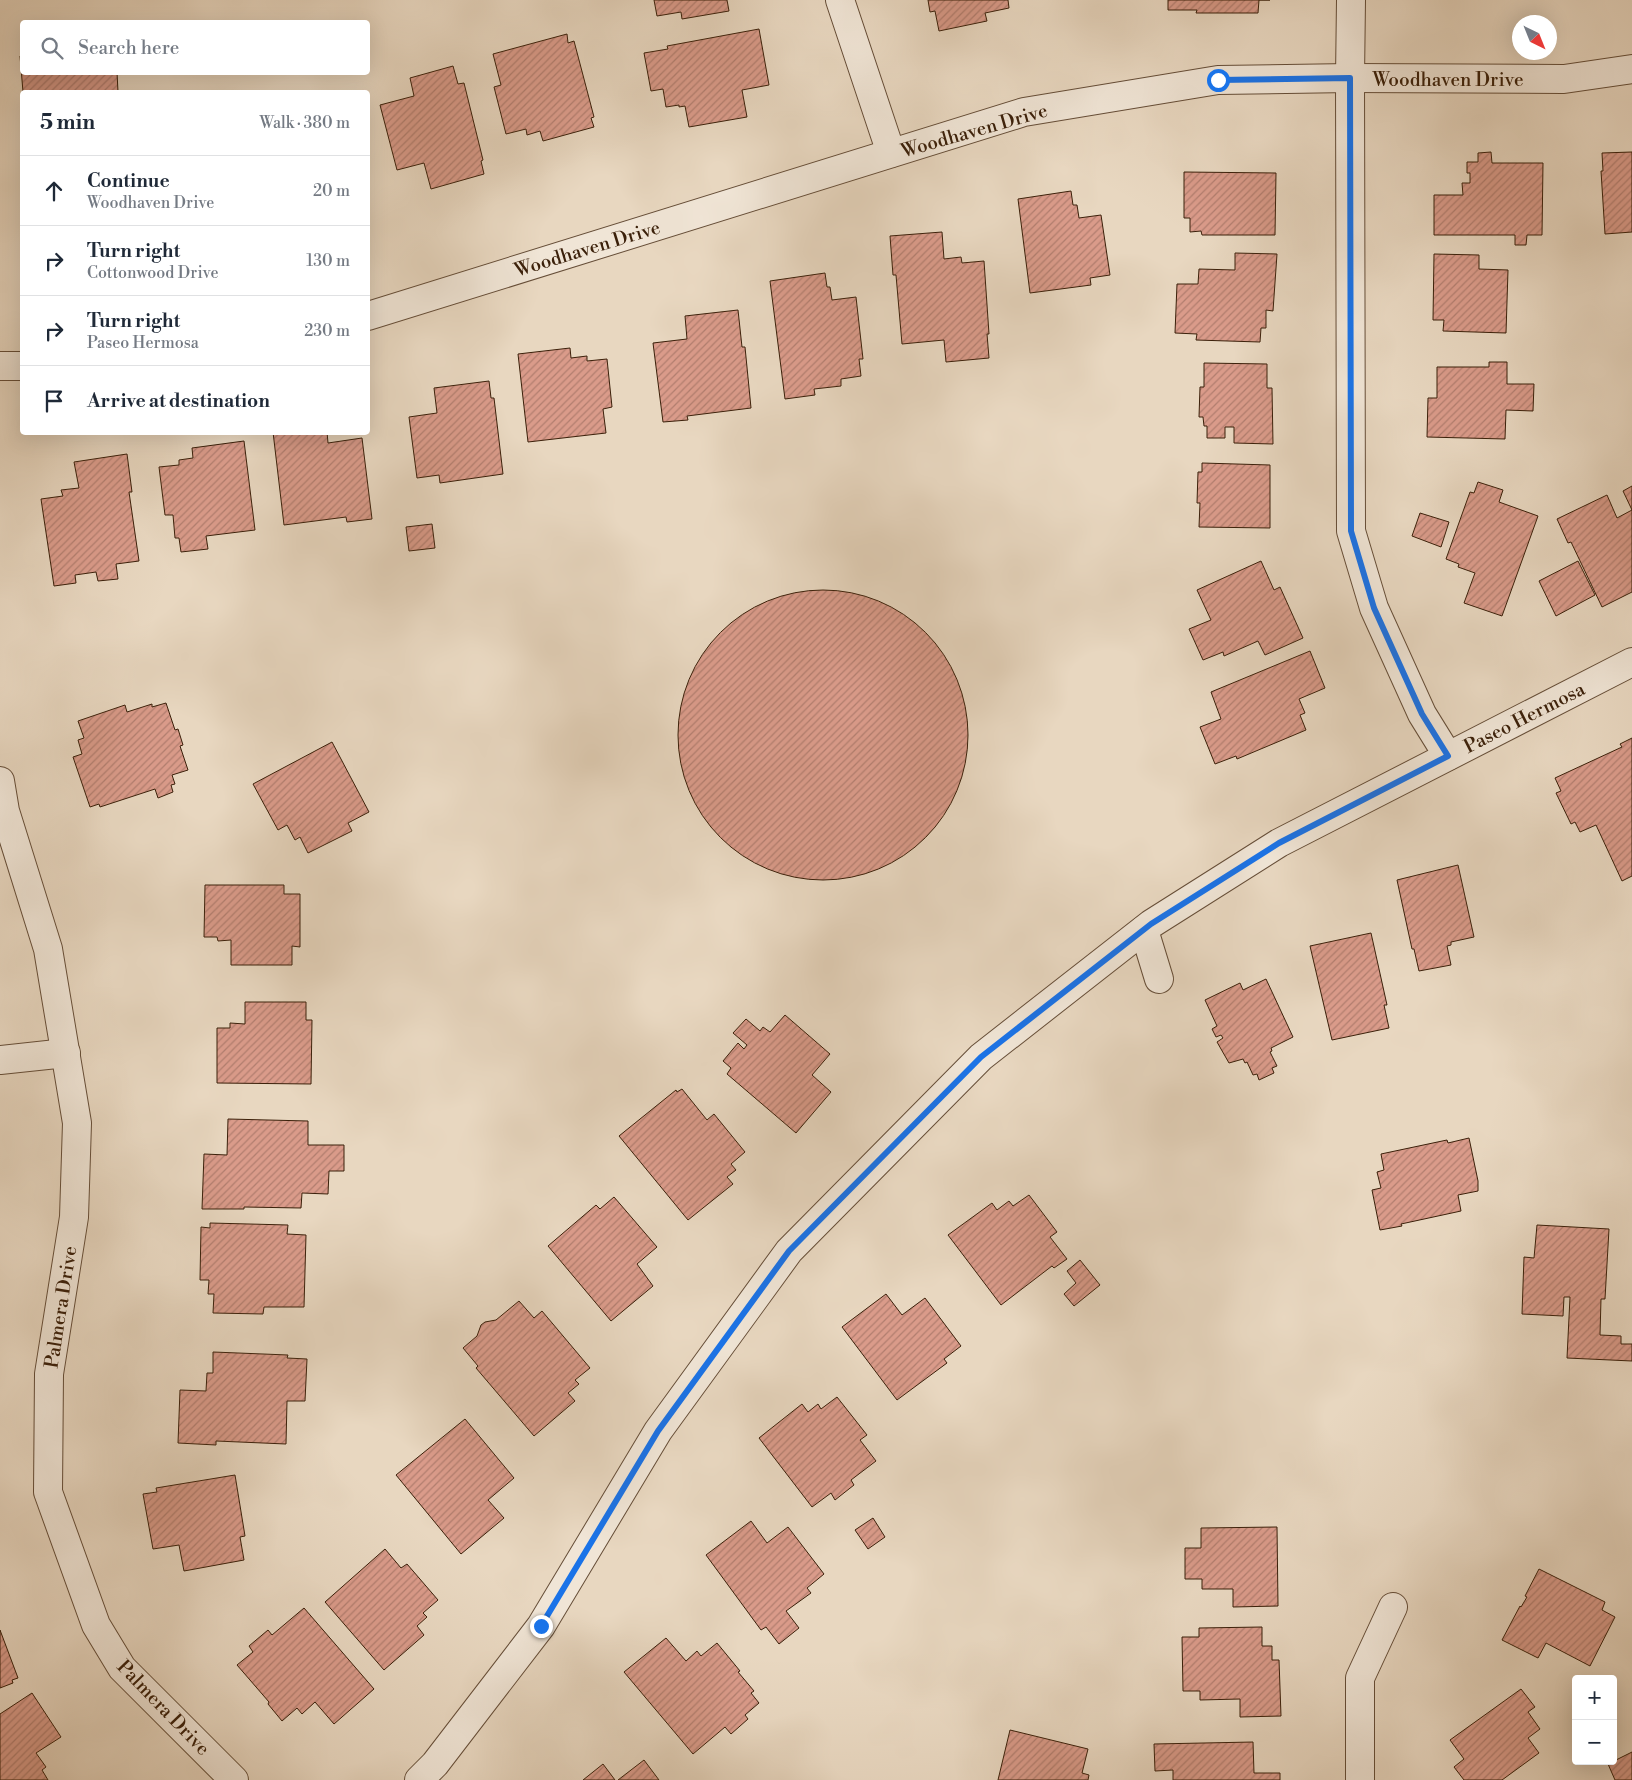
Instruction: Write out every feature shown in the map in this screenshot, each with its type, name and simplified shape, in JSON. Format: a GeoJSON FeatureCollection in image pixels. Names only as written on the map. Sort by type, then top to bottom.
{"type":"FeatureCollection","features":[{"type":"Feature","properties":{"kind":"street"},"geometry":{"type":"LineString","coordinates":[[840,0],[892,153]]}},
{"type":"Feature","properties":{"kind":"street"},"geometry":{"type":"LineString","coordinates":[[1351,0],[1351,531],[1374,608],[1422,714],[1448,756]]}},
{"type":"Feature","properties":{"kind":"street","name":"Woodhaven Drive"},"geometry":{"type":"LineString","coordinates":[[370,315],[1024,112],[1218,80],[1350,78],[1564,79],[1632,69]]}},
{"type":"Feature","properties":{"kind":"street"},"geometry":{"type":"LineString","coordinates":[[0,366],[20,366]]}},
{"type":"Feature","properties":{"kind":"street","name":"Paseo Hermosa"},"geometry":{"type":"LineString","coordinates":[[419,1780],[435,1764],[541,1626],[658,1431],[789,1251],[981,1057],[1144,930],[1279,843],[1632,662]]}},
{"type":"Feature","properties":{"kind":"street","name":"Palmera Drive"},"geometry":{"type":"LineString","coordinates":[[0,781],[6,811],[48,949],[77,1123],[74,1217],[49,1374],[48,1492],[96,1624],[122,1668],[234,1780]]}},
{"type":"Feature","properties":{"kind":"street"},"geometry":{"type":"LineString","coordinates":[[1144,930],[1159,979]]}},
{"type":"Feature","properties":{"kind":"street"},"geometry":{"type":"LineString","coordinates":[[0,1060],[66,1053]]}},
{"type":"Feature","properties":{"kind":"street"},"geometry":{"type":"LineString","coordinates":[[1360,1780],[1360,1678],[1393,1607]]}},
{"type":"Feature","properties":{"kind":"building"},"geometry":{"type":"Polygon","coordinates":[[[654,0],[727,0],[729,11],[682,19],[681,12],[657,16],[654,0]]]}},
{"type":"Feature","properties":{"kind":"building"},"geometry":{"type":"Polygon","coordinates":[[[928,0],[1008,0],[1009,8],[985,13],[987,21],[939,31],[935,11],[930,12],[928,0]]]}},
{"type":"Feature","properties":{"kind":"building"},"geometry":{"type":"Polygon","coordinates":[[[1168,0],[1259,0],[1258,13],[1196,13],[1197,10],[1168,10],[1168,0]]]}},
{"type":"Feature","properties":{"kind":"building"},"geometry":{"type":"Polygon","coordinates":[[[759,29],[769,85],[742,90],[747,117],[689,127],[685,106],[666,107],[663,89],[651,91],[644,53],[668,49],[667,46],[759,29]]]}},
{"type":"Feature","properties":{"kind":"building"},"geometry":{"type":"Polygon","coordinates":[[[567,34],[568,43],[574,41],[594,117],[591,118],[594,127],[543,141],[540,131],[527,135],[526,129],[506,134],[494,87],[501,85],[493,54],[567,34]]]}},
{"type":"Feature","properties":{"kind":"building"},"geometry":{"type":"Polygon","coordinates":[[[453,66],[458,84],[464,83],[483,160],[481,161],[484,174],[431,189],[424,163],[397,170],[380,105],[414,96],[410,78],[453,66]]]}},
{"type":"Feature","properties":{"kind":"building"},"geometry":{"type":"Polygon","coordinates":[[[22,75],[117,75],[118,90],[23,90],[22,75]]]}},
{"type":"Feature","properties":{"kind":"building"},"geometry":{"type":"Polygon","coordinates":[[[1491,152],[1492,163],[1543,163],[1542,235],[1527,235],[1526,245],[1515,245],[1515,235],[1434,235],[1434,195],[1463,195],[1462,183],[1470,183],[1470,173],[1467,173],[1467,162],[1478,162],[1478,153],[1491,152]]]}},
{"type":"Feature","properties":{"kind":"building"},"geometry":{"type":"Polygon","coordinates":[[[1632,152],[1632,232],[1605,234],[1601,171],[1603,171],[1602,153],[1632,152]]]}},
{"type":"Feature","properties":{"kind":"building"},"geometry":{"type":"Polygon","coordinates":[[[1184,172],[1276,173],[1275,235],[1202,235],[1201,231],[1190,232],[1190,218],[1184,218],[1184,172]]]}},
{"type":"Feature","properties":{"kind":"building"},"geometry":{"type":"Polygon","coordinates":[[[1071,191],[1073,205],[1077,205],[1079,218],[1101,215],[1110,275],[1090,278],[1091,285],[1030,293],[1018,199],[1071,191]]]}},
{"type":"Feature","properties":{"kind":"building"},"geometry":{"type":"Polygon","coordinates":[[[942,232],[944,259],[961,257],[962,263],[984,261],[989,358],[946,362],[944,340],[902,344],[896,275],[893,275],[890,236],[942,232]]]}},
{"type":"Feature","properties":{"kind":"building"},"geometry":{"type":"Polygon","coordinates":[[[1235,253],[1277,254],[1273,311],[1266,310],[1266,328],[1261,328],[1260,342],[1196,340],[1197,334],[1175,333],[1177,284],[1198,284],[1199,269],[1235,270],[1235,253]]]}},
{"type":"Feature","properties":{"kind":"building"},"geometry":{"type":"Polygon","coordinates":[[[1434,254],[1479,255],[1479,269],[1508,270],[1506,333],[1443,331],[1444,320],[1433,320],[1434,254]]]}},
{"type":"Feature","properties":{"kind":"building"},"geometry":{"type":"Polygon","coordinates":[[[825,273],[827,287],[830,287],[832,300],[856,297],[863,359],[859,359],[861,376],[841,379],[841,386],[814,389],[815,395],[785,399],[770,281],[825,273]]]}},
{"type":"Feature","properties":{"kind":"building"},"geometry":{"type":"Polygon","coordinates":[[[738,310],[742,347],[745,347],[751,408],[687,416],[688,420],[663,422],[653,343],[687,339],[685,316],[738,310]]]}},
{"type":"Feature","properties":{"kind":"building"},"geometry":{"type":"Polygon","coordinates":[[[570,348],[571,358],[587,356],[587,361],[607,359],[612,407],[603,409],[606,433],[528,442],[518,354],[570,348]]]}},
{"type":"Feature","properties":{"kind":"building"},"geometry":{"type":"Polygon","coordinates":[[[1489,362],[1507,362],[1507,384],[1534,384],[1533,411],[1506,410],[1505,439],[1427,437],[1428,398],[1437,398],[1437,367],[1489,367],[1489,362]]]}},
{"type":"Feature","properties":{"kind":"building"},"geometry":{"type":"Polygon","coordinates":[[[1204,363],[1267,364],[1267,388],[1272,388],[1273,444],[1234,443],[1234,427],[1225,427],[1225,438],[1207,438],[1207,426],[1204,426],[1203,417],[1199,417],[1200,387],[1204,387],[1204,363]]]}},
{"type":"Feature","properties":{"kind":"building"},"geometry":{"type":"Polygon","coordinates":[[[489,381],[491,398],[494,398],[503,474],[440,483],[439,475],[417,478],[409,417],[437,413],[434,388],[489,381]]]}},
{"type":"Feature","properties":{"kind":"building"},"geometry":{"type":"Polygon","coordinates":[[[273,435],[327,435],[328,443],[362,438],[372,519],[347,522],[346,517],[284,525],[273,435]]]}},
{"type":"Feature","properties":{"kind":"building"},"geometry":{"type":"Polygon","coordinates":[[[244,441],[255,530],[206,536],[208,549],[181,552],[179,538],[175,538],[173,515],[165,515],[159,467],[179,465],[179,460],[193,458],[192,448],[244,441]]]}},
{"type":"Feature","properties":{"kind":"building"},"geometry":{"type":"Polygon","coordinates":[[[127,454],[132,492],[129,492],[139,561],[116,564],[118,579],[98,581],[96,572],[75,575],[76,583],[54,586],[41,499],[63,496],[61,490],[79,488],[74,462],[127,454]]]}},
{"type":"Feature","properties":{"kind":"building"},"geometry":{"type":"Polygon","coordinates":[[[1202,463],[1270,465],[1270,528],[1199,527],[1200,503],[1197,503],[1198,472],[1202,472],[1202,463]]]}},
{"type":"Feature","properties":{"kind":"building"},"geometry":{"type":"Polygon","coordinates":[[[1478,482],[1503,490],[1499,502],[1538,516],[1502,616],[1464,603],[1475,573],[1458,567],[1459,564],[1446,559],[1470,492],[1474,493],[1478,482]]]}},
{"type":"Feature","properties":{"kind":"building"},"geometry":{"type":"Polygon","coordinates":[[[1632,486],[1632,510],[1623,491],[1632,486]]]}},
{"type":"Feature","properties":{"kind":"building"},"geometry":{"type":"Polygon","coordinates":[[[1607,495],[1617,518],[1632,510],[1632,592],[1602,607],[1571,542],[1568,543],[1557,519],[1607,495]]]}},
{"type":"Feature","properties":{"kind":"building"},"geometry":{"type":"Polygon","coordinates":[[[1420,513],[1449,522],[1441,547],[1412,536],[1420,513]]]}},
{"type":"Feature","properties":{"kind":"building"},"geometry":{"type":"Polygon","coordinates":[[[432,524],[435,548],[409,551],[406,527],[432,524]]]}},
{"type":"Feature","properties":{"kind":"building"},"geometry":{"type":"Polygon","coordinates":[[[1261,561],[1274,590],[1280,587],[1303,638],[1265,655],[1258,641],[1224,656],[1223,652],[1203,660],[1189,629],[1211,620],[1197,590],[1261,561]]]}},
{"type":"Feature","properties":{"kind":"building"},"geometry":{"type":"Polygon","coordinates":[[[1578,561],[1595,595],[1556,616],[1539,581],[1578,561]]]}},
{"type":"Feature","properties":{"kind":"building"},"geometry":{"type":"Polygon","coordinates":[[[837,590],[865,596],[892,607],[926,632],[944,654],[957,679],[966,707],[968,735],[966,763],[957,791],[944,816],[926,838],[904,856],[879,869],[851,878],[809,880],[781,874],[754,863],[720,838],[702,816],[689,791],[680,763],[678,721],[684,693],[695,666],[720,632],[742,614],[767,601],[795,592],[837,590]]]}},
{"type":"Feature","properties":{"kind":"building"},"geometry":{"type":"Polygon","coordinates":[[[1310,651],[1325,688],[1299,699],[1305,713],[1300,715],[1306,730],[1237,759],[1236,756],[1215,764],[1200,727],[1221,719],[1211,692],[1310,651]]]}},
{"type":"Feature","properties":{"kind":"building"},"geometry":{"type":"Polygon","coordinates":[[[166,703],[175,730],[178,729],[183,745],[180,746],[188,770],[172,775],[175,784],[171,785],[173,792],[158,798],[155,789],[100,807],[99,804],[90,807],[73,757],[82,754],[78,740],[84,738],[78,721],[125,705],[127,712],[152,704],[152,707],[166,703]]]}},
{"type":"Feature","properties":{"kind":"building"},"geometry":{"type":"Polygon","coordinates":[[[1632,738],[1632,876],[1622,881],[1596,825],[1580,832],[1575,822],[1571,824],[1556,793],[1561,791],[1555,778],[1622,747],[1620,744],[1632,738]]]}},
{"type":"Feature","properties":{"kind":"building"},"geometry":{"type":"Polygon","coordinates":[[[332,742],[369,812],[348,823],[352,831],[308,853],[300,837],[295,840],[287,825],[278,830],[253,784],[332,742]]]}},
{"type":"Feature","properties":{"kind":"building"},"geometry":{"type":"Polygon","coordinates":[[[1458,865],[1474,937],[1451,942],[1451,945],[1447,946],[1451,965],[1419,971],[1414,949],[1412,949],[1397,880],[1458,865]]]}},
{"type":"Feature","properties":{"kind":"building"},"geometry":{"type":"Polygon","coordinates":[[[205,885],[284,885],[284,894],[300,894],[300,947],[292,946],[292,965],[231,965],[231,940],[218,941],[217,937],[204,937],[205,885]]]}},
{"type":"Feature","properties":{"kind":"building"},"geometry":{"type":"Polygon","coordinates":[[[1371,933],[1387,1005],[1384,1005],[1389,1028],[1332,1040],[1310,946],[1371,933]]]}},
{"type":"Feature","properties":{"kind":"building"},"geometry":{"type":"Polygon","coordinates":[[[1266,979],[1293,1037],[1271,1048],[1272,1051],[1270,1052],[1277,1066],[1272,1068],[1274,1073],[1259,1080],[1257,1074],[1253,1075],[1247,1062],[1245,1063],[1243,1059],[1229,1063],[1217,1042],[1223,1038],[1221,1035],[1216,1037],[1212,1029],[1217,1026],[1205,1000],[1240,983],[1243,990],[1266,979]]]}},
{"type":"Feature","properties":{"kind":"building"},"geometry":{"type":"Polygon","coordinates":[[[245,1002],[306,1002],[306,1020],[312,1020],[311,1084],[217,1083],[217,1028],[230,1028],[230,1023],[245,1024],[245,1002]]]}},
{"type":"Feature","properties":{"kind":"building"},"geometry":{"type":"Polygon","coordinates":[[[785,1015],[830,1054],[812,1075],[831,1092],[796,1133],[727,1074],[731,1068],[723,1061],[738,1043],[744,1049],[747,1045],[733,1033],[746,1019],[760,1031],[763,1027],[770,1032],[785,1015]]]}},
{"type":"Feature","properties":{"kind":"building"},"geometry":{"type":"Polygon","coordinates":[[[682,1089],[707,1120],[714,1114],[745,1152],[731,1164],[736,1170],[727,1177],[733,1184],[688,1220],[619,1136],[676,1090],[677,1092],[682,1089]]]}},
{"type":"Feature","properties":{"kind":"building"},"geometry":{"type":"Polygon","coordinates":[[[228,1119],[308,1121],[308,1145],[344,1145],[344,1171],[329,1171],[328,1194],[302,1193],[301,1208],[244,1207],[244,1209],[202,1209],[204,1154],[227,1155],[228,1119]]]}},
{"type":"Feature","properties":{"kind":"building"},"geometry":{"type":"Polygon","coordinates":[[[1469,1138],[1478,1181],[1478,1191],[1458,1195],[1461,1211],[1380,1230],[1372,1190],[1381,1188],[1377,1172],[1384,1170],[1381,1154],[1447,1140],[1448,1143],[1469,1138]]]}},
{"type":"Feature","properties":{"kind":"building"},"geometry":{"type":"Polygon","coordinates":[[[1029,1195],[1057,1232],[1050,1237],[1067,1259],[1054,1268],[1052,1266],[1001,1305],[948,1235],[992,1203],[997,1210],[1009,1201],[1013,1206],[1029,1195]]]}},
{"type":"Feature","properties":{"kind":"building"},"geometry":{"type":"Polygon","coordinates":[[[614,1197],[657,1247],[637,1264],[653,1286],[611,1321],[548,1246],[596,1205],[600,1209],[614,1197]]]}},
{"type":"Feature","properties":{"kind":"building"},"geometry":{"type":"Polygon","coordinates":[[[210,1223],[288,1225],[287,1234],[306,1235],[304,1307],[264,1307],[263,1314],[213,1313],[214,1294],[208,1294],[209,1280],[200,1280],[201,1227],[210,1228],[210,1223]]]}},
{"type":"Feature","properties":{"kind":"building"},"geometry":{"type":"Polygon","coordinates":[[[1537,1225],[1609,1229],[1605,1299],[1601,1299],[1600,1335],[1621,1336],[1621,1344],[1632,1344],[1632,1361],[1567,1358],[1570,1297],[1564,1297],[1563,1316],[1522,1314],[1524,1257],[1534,1258],[1537,1225]]]}},
{"type":"Feature","properties":{"kind":"building"},"geometry":{"type":"Polygon","coordinates":[[[1080,1260],[1100,1285],[1074,1306],[1064,1294],[1076,1283],[1067,1271],[1080,1260]]]}},
{"type":"Feature","properties":{"kind":"building"},"geometry":{"type":"Polygon","coordinates":[[[886,1294],[902,1315],[925,1298],[961,1346],[944,1359],[947,1363],[897,1400],[842,1327],[886,1294]]]}},
{"type":"Feature","properties":{"kind":"building"},"geometry":{"type":"Polygon","coordinates":[[[519,1301],[534,1318],[542,1311],[590,1368],[575,1380],[579,1384],[568,1393],[575,1401],[534,1436],[476,1368],[478,1366],[463,1348],[477,1336],[481,1325],[485,1322],[496,1320],[519,1301]]]}},
{"type":"Feature","properties":{"kind":"building"},"geometry":{"type":"Polygon","coordinates":[[[213,1352],[288,1355],[287,1358],[307,1359],[305,1401],[287,1401],[286,1444],[216,1441],[216,1445],[178,1443],[180,1390],[206,1391],[207,1373],[213,1373],[213,1352]]]}},
{"type":"Feature","properties":{"kind":"building"},"geometry":{"type":"Polygon","coordinates":[[[837,1397],[867,1435],[860,1440],[876,1461],[851,1480],[854,1485],[835,1500],[831,1493],[812,1507],[759,1438],[802,1404],[808,1412],[818,1404],[821,1409],[837,1397]]]}},
{"type":"Feature","properties":{"kind":"building"},"geometry":{"type":"Polygon","coordinates":[[[465,1419],[514,1478],[488,1500],[504,1518],[461,1554],[396,1475],[465,1419]]]}},
{"type":"Feature","properties":{"kind":"building"},"geometry":{"type":"Polygon","coordinates":[[[235,1475],[245,1536],[240,1537],[244,1560],[184,1571],[179,1545],[153,1549],[143,1494],[157,1492],[156,1488],[235,1475]]]}},
{"type":"Feature","properties":{"kind":"building"},"geometry":{"type":"Polygon","coordinates":[[[873,1518],[885,1537],[868,1549],[855,1530],[873,1518]]]}},
{"type":"Feature","properties":{"kind":"building"},"geometry":{"type":"Polygon","coordinates":[[[751,1521],[767,1543],[788,1527],[824,1574],[807,1588],[811,1593],[786,1611],[799,1628],[779,1644],[766,1627],[761,1630],[706,1555],[751,1521]]]}},
{"type":"Feature","properties":{"kind":"building"},"geometry":{"type":"Polygon","coordinates":[[[1277,1527],[1278,1606],[1233,1607],[1233,1589],[1202,1589],[1202,1579],[1185,1579],[1185,1548],[1201,1548],[1201,1528],[1277,1527]]]}},
{"type":"Feature","properties":{"kind":"building"},"geometry":{"type":"Polygon","coordinates":[[[385,1549],[401,1568],[407,1564],[438,1600],[423,1613],[427,1617],[417,1626],[424,1635],[384,1670],[325,1602],[385,1549]]]}},
{"type":"Feature","properties":{"kind":"building"},"geometry":{"type":"Polygon","coordinates":[[[1539,1569],[1605,1602],[1602,1610],[1615,1617],[1590,1666],[1546,1643],[1538,1658],[1502,1640],[1520,1606],[1527,1597],[1525,1596],[1539,1569]]]}},
{"type":"Feature","properties":{"kind":"building"},"geometry":{"type":"Polygon","coordinates":[[[304,1608],[374,1689],[334,1724],[315,1702],[302,1714],[297,1708],[282,1721],[268,1704],[269,1702],[237,1665],[253,1652],[249,1646],[268,1630],[272,1635],[304,1608]]]}},
{"type":"Feature","properties":{"kind":"building"},"geometry":{"type":"Polygon","coordinates":[[[1262,1627],[1262,1646],[1272,1646],[1272,1660],[1279,1660],[1281,1716],[1240,1717],[1240,1699],[1200,1700],[1200,1691],[1183,1691],[1182,1637],[1199,1637],[1199,1628],[1262,1627]]]}},
{"type":"Feature","properties":{"kind":"building"},"geometry":{"type":"Polygon","coordinates":[[[0,1630],[18,1678],[12,1680],[13,1683],[0,1688],[0,1630]]]}},
{"type":"Feature","properties":{"kind":"building"},"geometry":{"type":"Polygon","coordinates":[[[666,1638],[686,1661],[697,1651],[701,1656],[717,1643],[754,1691],[751,1693],[759,1703],[745,1715],[748,1719],[731,1734],[725,1727],[693,1754],[624,1672],[666,1638]]]}},
{"type":"Feature","properties":{"kind":"building"},"geometry":{"type":"Polygon","coordinates":[[[1521,1689],[1535,1707],[1528,1712],[1540,1729],[1528,1738],[1539,1753],[1502,1780],[1464,1780],[1454,1767],[1464,1759],[1450,1740],[1521,1689]]]}},
{"type":"Feature","properties":{"kind":"building"},"geometry":{"type":"Polygon","coordinates":[[[32,1693],[61,1737],[36,1753],[46,1767],[42,1770],[48,1780],[0,1780],[0,1714],[32,1693]]]}},
{"type":"Feature","properties":{"kind":"building"},"geometry":{"type":"Polygon","coordinates":[[[1010,1730],[1088,1749],[1082,1773],[1089,1775],[1088,1780],[998,1780],[1010,1730]]]}},
{"type":"Feature","properties":{"kind":"building"},"geometry":{"type":"Polygon","coordinates":[[[1253,1742],[1254,1773],[1280,1773],[1280,1780],[1173,1780],[1173,1770],[1155,1771],[1154,1744],[1253,1742]]]}},
{"type":"Feature","properties":{"kind":"building"},"geometry":{"type":"Polygon","coordinates":[[[1632,1752],[1632,1780],[1615,1780],[1608,1765],[1617,1765],[1617,1760],[1632,1752]]]}},
{"type":"Feature","properties":{"kind":"building"},"geometry":{"type":"Polygon","coordinates":[[[644,1760],[659,1780],[618,1780],[644,1760]]]}},
{"type":"Feature","properties":{"kind":"building"},"geometry":{"type":"Polygon","coordinates":[[[603,1764],[615,1780],[583,1780],[603,1764]]]}},
{"type":"Feature","properties":{"kind":"route"},"geometry":{"type":"LineString","coordinates":[[541,1626],[658,1431],[789,1251],[981,1057],[1151,924],[1279,843],[1448,756],[1422,714],[1374,608],[1351,531],[1350,78],[1218,80]]}}]}
